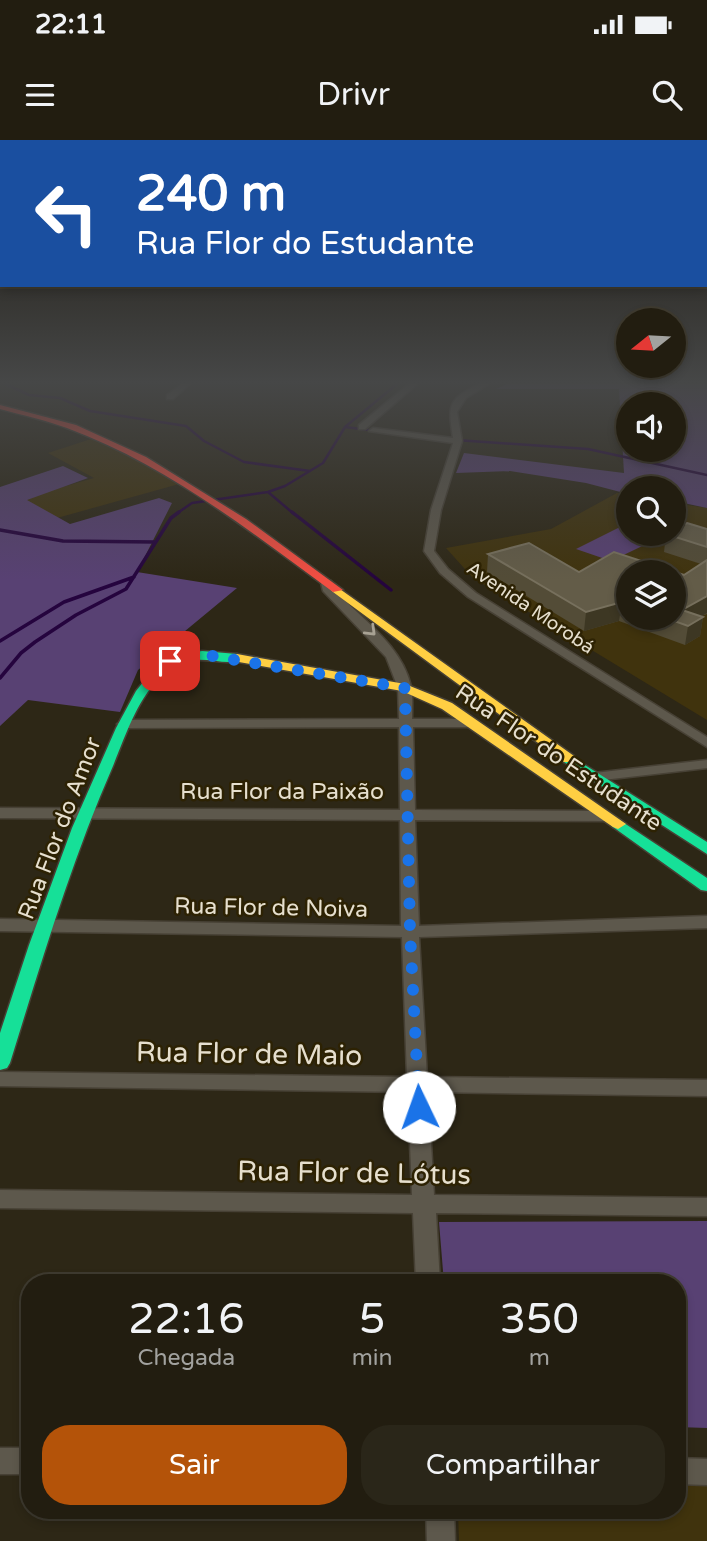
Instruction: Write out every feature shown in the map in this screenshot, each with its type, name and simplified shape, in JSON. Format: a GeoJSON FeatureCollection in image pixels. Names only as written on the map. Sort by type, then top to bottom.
{"type":"FeatureCollection","features":[{"type":"Feature","properties":{"kind":"main road"},"geometry":{"type":"LineString","coordinates":[[123,449],[186,485],[258,532],[594,777],[707,849]]}},
{"type":"Feature","properties":{"kind":"main road","name":"Rua Flor do Estudante"},"geometry":{"type":"LineString","coordinates":[[170,661],[193,656],[212,656],[405,688],[428,696],[472,723],[707,886]]}},
{"type":"Feature","properties":{"kind":"main road","name":"Rua Flor do Amor"},"geometry":{"type":"LineString","coordinates":[[0,1063],[44,926],[86,814],[124,724],[142,692],[170,661]]}},
{"type":"Feature","properties":{"kind":"street","name":"Avenida Morobá"},"geometry":{"type":"LineString","coordinates":[[456,449],[430,538],[429,551],[444,570],[472,595],[707,743]]}},
{"type":"Feature","properties":{"kind":"street"},"geometry":{"type":"LineString","coordinates":[[327,583],[327,589],[335,599],[383,643],[396,659],[405,688],[410,932],[427,1274]]}},
{"type":"Feature","properties":{"kind":"street"},"geometry":{"type":"LineString","coordinates":[[124,724],[472,723]]}},
{"type":"Feature","properties":{"kind":"street"},"geometry":{"type":"LineString","coordinates":[[594,777],[707,764]]}},
{"type":"Feature","properties":{"kind":"street","name":"Rua Flor da Paixão"},"geometry":{"type":"LineString","coordinates":[[0,813],[604,816]]}},
{"type":"Feature","properties":{"kind":"street","name":"Rua Flor de Noiva"},"geometry":{"type":"LineString","coordinates":[[0,925],[410,932],[707,922]]}},
{"type":"Feature","properties":{"kind":"street","name":"Rua Flor de Maio"},"geometry":{"type":"LineString","coordinates":[[0,1079],[707,1088]]}},
{"type":"Feature","properties":{"kind":"street","name":"Rua Flor de Lótus"},"geometry":{"type":"LineString","coordinates":[[0,1199],[707,1207]]}},
{"type":"Feature","properties":{"kind":"street"},"geometry":{"type":"LineString","coordinates":[[0,1461],[21,1461]]}},
{"type":"Feature","properties":{"kind":"street"},"geometry":{"type":"LineString","coordinates":[[686,1471],[707,1472]]}},
{"type":"Feature","properties":{"kind":"street"},"geometry":{"type":"LineString","coordinates":[[440,1519],[441,1541]]}},
{"type":"Feature","properties":{"kind":"shaded area"},"geometry":{"type":"Polygon","coordinates":[[[59,449],[118,449],[179,484],[57,518],[20,499],[94,478],[48,453],[59,449]]]}},
{"type":"Feature","properties":{"kind":"shaded area"},"geometry":{"type":"Polygon","coordinates":[[[686,449],[707,449],[707,508],[686,504],[686,476],[616,476],[616,491],[586,483],[510,471],[456,473],[464,453],[624,473],[623,462],[686,462],[686,449]]]}},
{"type":"Feature","properties":{"kind":"shaded area"},"geometry":{"type":"Polygon","coordinates":[[[63,466],[88,478],[27,500],[70,524],[159,498],[172,503],[137,572],[237,588],[138,670],[120,712],[28,700],[0,726],[0,487],[63,466]]]}},
{"type":"Feature","properties":{"kind":"shaded area"},"geometry":{"type":"Polygon","coordinates":[[[616,494],[616,546],[686,546],[686,505],[707,508],[707,720],[473,578],[446,548],[551,529],[616,494]]]}},
{"type":"Feature","properties":{"kind":"shaded area"},"geometry":{"type":"Polygon","coordinates":[[[616,529],[616,546],[642,546],[611,561],[576,549],[616,529]]]}},
{"type":"Feature","properties":{"kind":"shaded area"},"geometry":{"type":"Polygon","coordinates":[[[707,1221],[707,1428],[686,1427],[686,1274],[443,1274],[439,1222],[707,1221]]]}},
{"type":"Feature","properties":{"kind":"shaded area"},"geometry":{"type":"Polygon","coordinates":[[[686,1486],[707,1486],[707,1541],[459,1541],[458,1519],[686,1519],[686,1486]]]}},
{"type":"Feature","properties":{"kind":"building"},"geometry":{"type":"Polygon","coordinates":[[[686,524],[707,529],[707,547],[686,540],[686,524]]]}},
{"type":"Feature","properties":{"kind":"building"},"geometry":{"type":"Polygon","coordinates":[[[529,543],[579,572],[614,552],[638,560],[616,560],[616,604],[586,612],[488,554],[529,543]]]}},
{"type":"Feature","properties":{"kind":"building"},"geometry":{"type":"Polygon","coordinates":[[[707,560],[707,596],[686,608],[686,574],[707,560]]]}},
{"type":"Feature","properties":{"kind":"building"},"geometry":{"type":"Polygon","coordinates":[[[686,611],[703,617],[688,626],[686,611]]]}},
{"type":"Feature","properties":{"kind":"waterway"},"geometry":{"type":"LineString","coordinates":[[220,449],[244,462],[310,471]]}},
{"type":"Feature","properties":{"kind":"waterway"},"geometry":{"type":"LineString","coordinates":[[310,471],[323,463],[331,449]]}},
{"type":"Feature","properties":{"kind":"waterway"},"geometry":{"type":"LineString","coordinates":[[590,449],[707,475]]}},
{"type":"Feature","properties":{"kind":"waterway"},"geometry":{"type":"LineString","coordinates":[[268,492],[285,486],[310,471]]}},
{"type":"Feature","properties":{"kind":"waterway"},"geometry":{"type":"LineString","coordinates":[[176,514],[192,503],[268,492]]}},
{"type":"Feature","properties":{"kind":"waterway"},"geometry":{"type":"LineString","coordinates":[[268,492],[294,514]]}},
{"type":"Feature","properties":{"kind":"waterway"},"geometry":{"type":"LineString","coordinates":[[133,577],[171,518],[179,512]]}},
{"type":"Feature","properties":{"kind":"waterway"},"geometry":{"type":"LineString","coordinates":[[292,512],[391,590]]}},
{"type":"Feature","properties":{"kind":"waterway"},"geometry":{"type":"LineString","coordinates":[[0,530],[63,541],[155,542]]}},
{"type":"Feature","properties":{"kind":"waterway"},"geometry":{"type":"LineString","coordinates":[[0,641],[64,602],[133,577]]}},
{"type":"Feature","properties":{"kind":"waterway"},"geometry":{"type":"LineString","coordinates":[[0,678],[21,653],[35,642],[76,615],[126,589],[133,577]]}},
{"type":"Feature","properties":{"kind":"traffic: fast"},"geometry":{"type":"LineString","coordinates":[[0,1063],[65,866],[95,789],[142,691],[159,670],[176,658],[202,655],[237,658]]}},
{"type":"Feature","properties":{"kind":"traffic: fast"},"geometry":{"type":"LineString","coordinates":[[569,759],[707,849]]}},
{"type":"Feature","properties":{"kind":"traffic: fast"},"geometry":{"type":"LineString","coordinates":[[618,824],[707,886]]}},
{"type":"Feature","properties":{"kind":"traffic: slow"},"geometry":{"type":"LineString","coordinates":[[337,590],[569,759]]}},
{"type":"Feature","properties":{"kind":"traffic: slow"},"geometry":{"type":"LineString","coordinates":[[237,658],[405,688],[447,706],[618,824]]}},
{"type":"Feature","properties":{"kind":"traffic: jam"},"geometry":{"type":"LineString","coordinates":[[124,449],[210,500],[337,590]]}},
{"type":"Feature","properties":{"kind":"route"},"geometry":{"type":"LineString","coordinates":[[170,661],[193,656],[212,656],[405,688],[410,932],[419,1107]]}}]}
